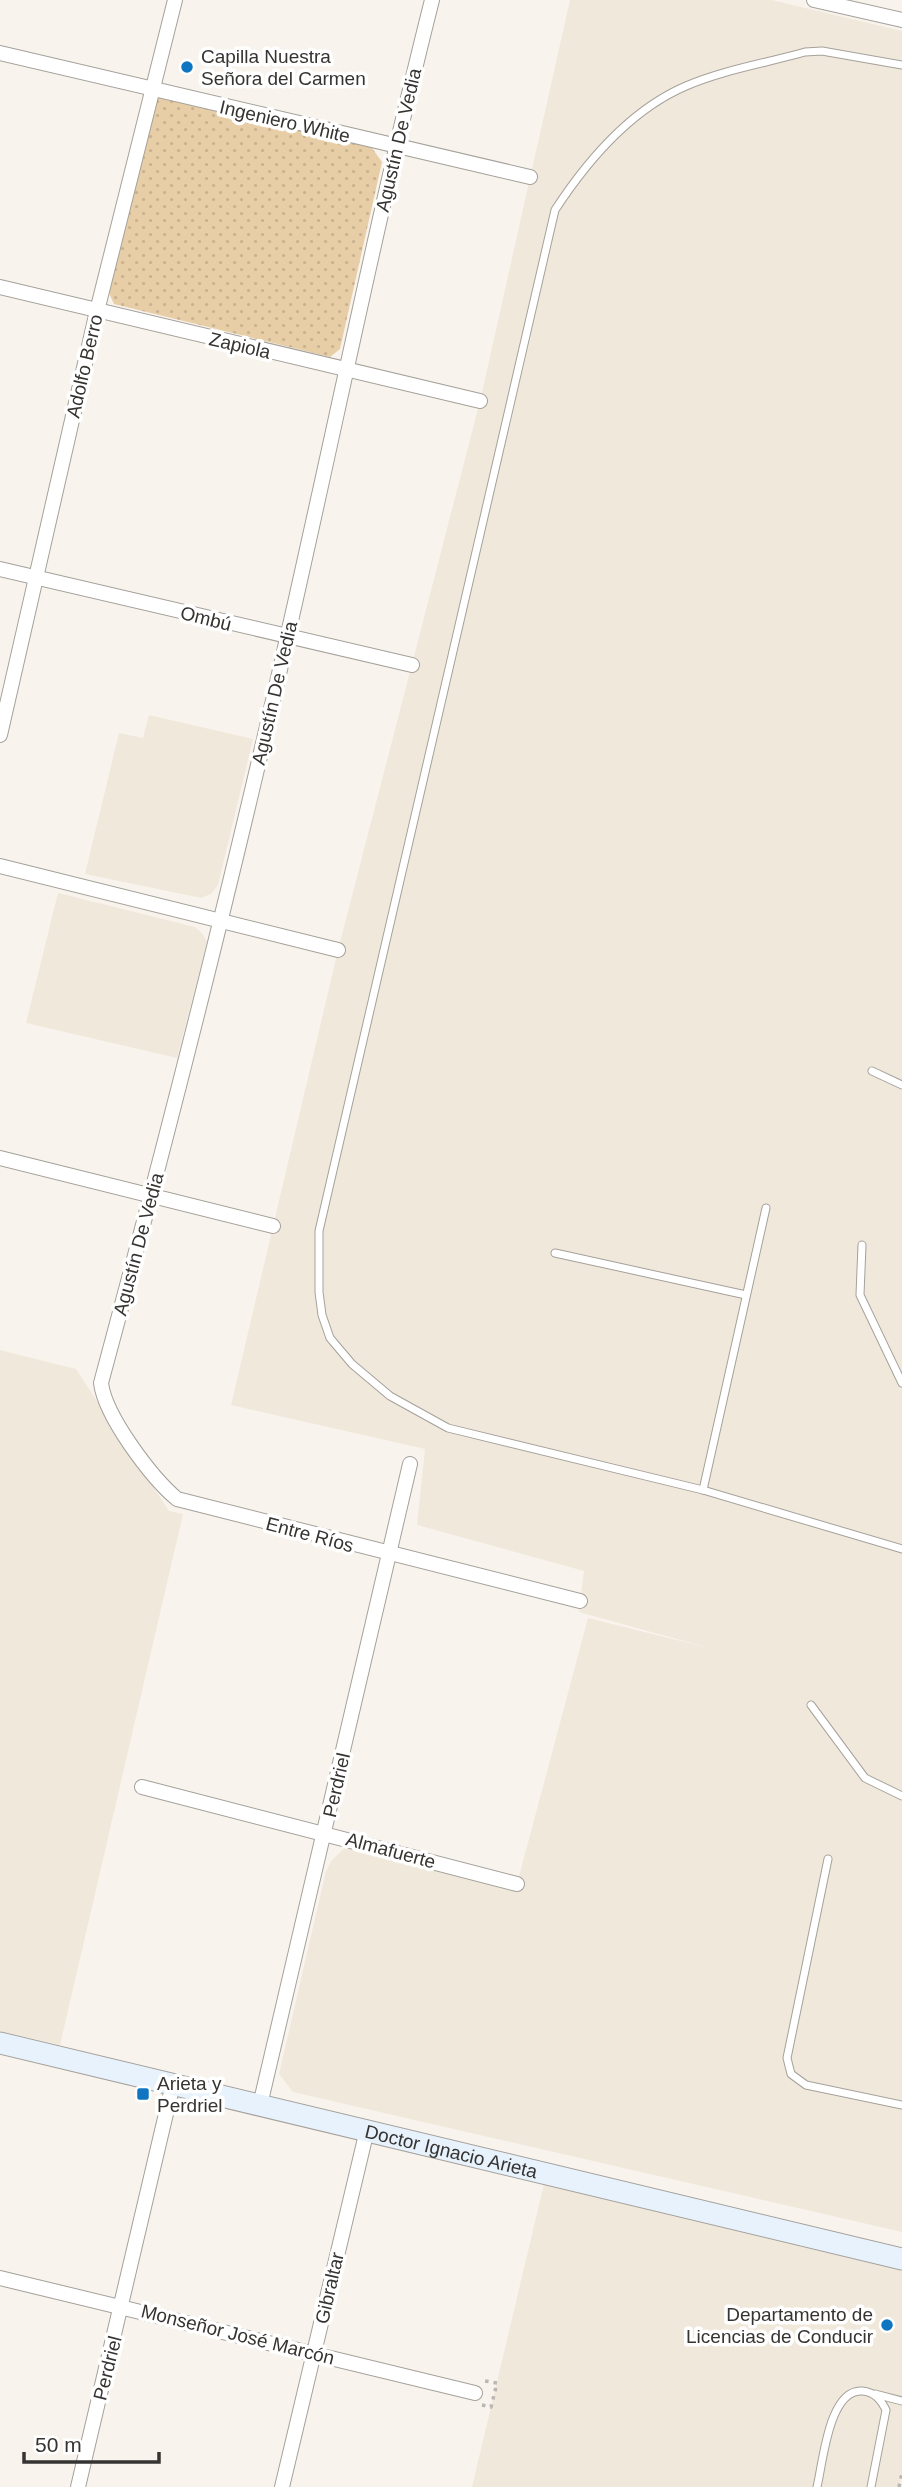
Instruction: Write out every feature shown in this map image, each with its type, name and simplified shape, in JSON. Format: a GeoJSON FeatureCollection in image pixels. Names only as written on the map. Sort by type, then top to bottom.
{"type":"FeatureCollection","features":[{"type":"Feature","properties":{"kind":"street","name":"Adolfo Berro"},"geometry":{"type":"LineString","coordinates":[[0,735],[97,312],[175,0]]}},
{"type":"Feature","properties":{"kind":"street","name":"Agustín De Vedia"},"geometry":{"type":"LineString","coordinates":[[101,1383],[152,1196],[288,638],[396,146],[432,0]]}},
{"type":"Feature","properties":{"kind":"street"},"geometry":{"type":"LineString","coordinates":[[814,0],[902,20]]}},
{"type":"Feature","properties":{"kind":"street","name":"Ingeniero White"},"geometry":{"type":"LineString","coordinates":[[0,53],[530,177]]}},
{"type":"Feature","properties":{"kind":"street","name":"Zapiola"},"geometry":{"type":"LineString","coordinates":[[0,288],[480,401]]}},
{"type":"Feature","properties":{"kind":"street","name":"Ombú"},"geometry":{"type":"LineString","coordinates":[[0,569],[412,666]]}},
{"type":"Feature","properties":{"kind":"street"},"geometry":{"type":"LineString","coordinates":[[0,866],[338,950]]}},
{"type":"Feature","properties":{"kind":"street"},"geometry":{"type":"LineString","coordinates":[[0,1158],[273,1226]]}},
{"type":"Feature","properties":{"kind":"street","name":"Entre Ríos"},"geometry":{"type":"LineString","coordinates":[[101,1383],[103,1398],[113,1415],[164,1488],[177,1499],[580,1601]]}},
{"type":"Feature","properties":{"kind":"street","name":"Perdriel"},"geometry":{"type":"LineString","coordinates":[[260,2105],[410,1464]]}},
{"type":"Feature","properties":{"kind":"street","name":"Almafuerte"},"geometry":{"type":"LineString","coordinates":[[142,1787],[517,1884]]}},
{"type":"Feature","properties":{"kind":"street","name":"Doctor Ignacio Arieta"},"geometry":{"type":"LineString","coordinates":[[0,2043],[902,2259]]}},
{"type":"Feature","properties":{"kind":"street","name":"Perdriel"},"geometry":{"type":"LineString","coordinates":[[78,2487],[173,2084]]}},
{"type":"Feature","properties":{"kind":"street","name":"Gibraltar"},"geometry":{"type":"LineString","coordinates":[[282,2487],[367,2130]]}},
{"type":"Feature","properties":{"kind":"street","name":"Monseñor José Marcón"},"geometry":{"type":"LineString","coordinates":[[0,2278],[314,2353],[477,2399]]}},
{"type":"Feature","properties":{"kind":"lane"},"geometry":{"type":"LineString","coordinates":[[902,65],[822,51],[805,52],[689,85],[664,97],[601,148],[555,210],[319,1231],[319,1292],[322,1315],[330,1338],[352,1364],[390,1396],[448,1427],[703,1490],[902,1549]]}},
{"type":"Feature","properties":{"kind":"lane"},"geometry":{"type":"LineString","coordinates":[[872,1071],[902,1085]]}},
{"type":"Feature","properties":{"kind":"lane"},"geometry":{"type":"LineString","coordinates":[[703,1490],[766,1208]]}},
{"type":"Feature","properties":{"kind":"lane"},"geometry":{"type":"LineString","coordinates":[[862,1245],[860,1295],[902,1382]]}},
{"type":"Feature","properties":{"kind":"lane"},"geometry":{"type":"LineString","coordinates":[[555,1253],[747,1295]]}},
{"type":"Feature","properties":{"kind":"lane"},"geometry":{"type":"LineString","coordinates":[[811,1705],[865,1778],[902,1796]]}},
{"type":"Feature","properties":{"kind":"lane"},"geometry":{"type":"LineString","coordinates":[[828,1859],[787,2058],[791,2074],[806,2085],[902,2105]]}},
{"type":"Feature","properties":{"kind":"lane"},"geometry":{"type":"LineString","coordinates":[[868,2392],[883,2402],[887,2419],[871,2487]]}},
{"type":"Feature","properties":{"kind":"lane"},"geometry":{"type":"LineString","coordinates":[[817,2487],[838,2403],[851,2393],[868,2392],[902,2401]]}},
{"type":"Feature","properties":{"kind":"path"},"geometry":{"type":"LineString","coordinates":[[477,2399],[491,2407],[497,2383],[483,2381]]}},
{"type":"Feature","properties":{"kind":"path"},"geometry":{"type":"LineString","coordinates":[[899,2487],[902,2473]]}},
{"type":"Feature","properties":{"kind":"shaded area"},"geometry":{"type":"Polygon","coordinates":[[[570,0],[772,0],[902,31],[902,2232],[293,2092],[279,2074],[326,1871],[332,1860],[353,1840],[517,1884],[588,1618],[709,1648],[579,1612],[584,1571],[417,1525],[425,1449],[231,1405],[338,950],[480,401],[570,0]]]}},
{"type":"Feature","properties":{"kind":"shaded area"},"geometry":{"type":"Polygon","coordinates":[[[160,97],[372,148],[382,162],[340,349],[330,357],[114,304],[109,293],[147,105],[160,97]]]}},
{"type":"Feature","properties":{"kind":"shaded area"},"geometry":{"type":"Polygon","coordinates":[[[149,715],[253,739],[218,885],[211,894],[201,898],[85,874],[119,733],[143,738],[149,715]]]}},
{"type":"Feature","properties":{"kind":"shaded area"},"geometry":{"type":"Polygon","coordinates":[[[58,893],[195,927],[202,933],[207,942],[177,1058],[26,1023],[58,893]]]}},
{"type":"Feature","properties":{"kind":"shaded area"},"geometry":{"type":"Polygon","coordinates":[[[0,1350],[76,1369],[169,1511],[183,1514],[60,2045],[0,2031],[0,1350]]]}},
{"type":"Feature","properties":{"kind":"shaded area"},"geometry":{"type":"Polygon","coordinates":[[[544,2184],[902,2271],[902,2473],[899,2487],[472,2487],[544,2184]]]}},
{"type":"Feature","properties":{"kind":"place","name":"Capilla Nuestra Señora del Carmen"},"geometry":{"type":"Point","coordinates":[187,67]}},
{"type":"Feature","properties":{"kind":"place","name":"Arieta y Perdriel"},"geometry":{"type":"Point","coordinates":[143,2094]}},
{"type":"Feature","properties":{"kind":"place","name":"Departamento de Licencias de Conducir"},"geometry":{"type":"Point","coordinates":[887,2325]}}]}
